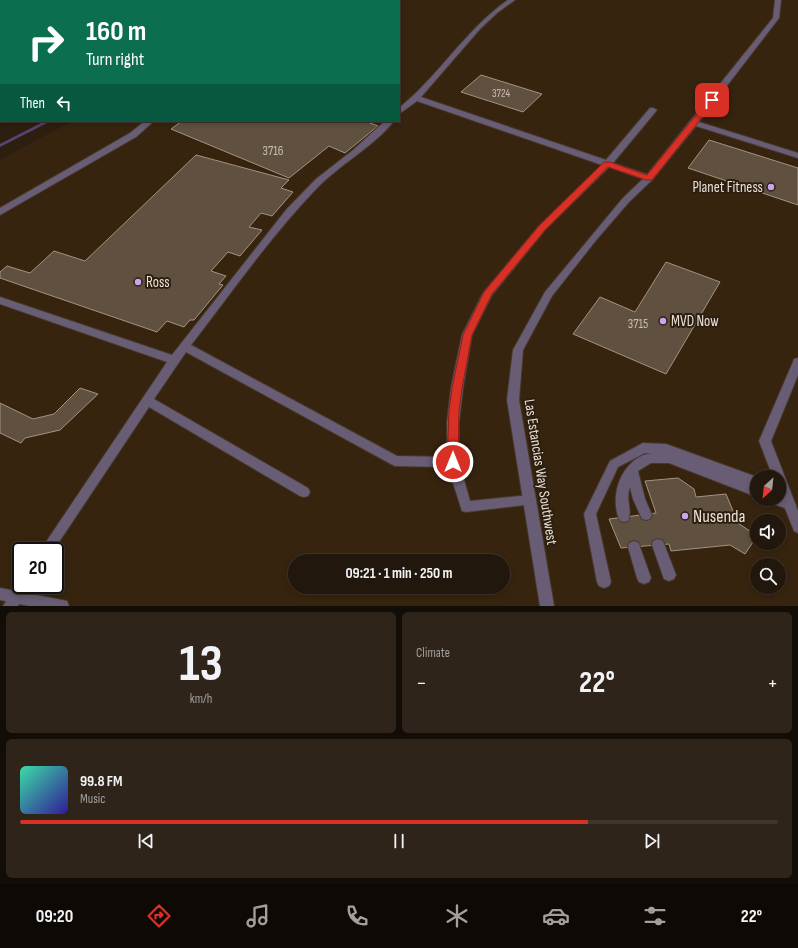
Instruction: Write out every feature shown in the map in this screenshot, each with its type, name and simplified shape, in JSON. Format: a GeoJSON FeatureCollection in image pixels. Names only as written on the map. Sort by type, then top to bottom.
{"type":"FeatureCollection","features":[{"type":"Feature","properties":{"kind":"street"},"geometry":{"type":"LineString","coordinates":[[400,111],[416,98],[478,28],[495,12],[512,0]]}},
{"type":"Feature","properties":{"kind":"street","name":"Las Estancias Way Southwest"},"geometry":{"type":"LineString","coordinates":[[547,606],[513,400],[518,350],[548,294],[594,237],[626,200],[649,178],[694,123],[776,18],[778,0]]}},
{"type":"Feature","properties":{"kind":"street"},"geometry":{"type":"LineString","coordinates":[[416,98],[649,178]]}},
{"type":"Feature","properties":{"kind":"street"},"geometry":{"type":"LineString","coordinates":[[530,500],[466,506],[453,462],[453,422],[457,388],[467,335],[488,292],[542,228],[607,164],[653,110]]}},
{"type":"Feature","properties":{"kind":"street"},"geometry":{"type":"LineString","coordinates":[[0,212],[133,135],[149,122]]}},
{"type":"Feature","properties":{"kind":"street"},"geometry":{"type":"LineString","coordinates":[[52,542],[174,360],[186,347],[289,212],[318,181],[355,153],[389,122]]}},
{"type":"Feature","properties":{"kind":"street"},"geometry":{"type":"LineString","coordinates":[[694,123],[798,156]]}},
{"type":"Feature","properties":{"kind":"street"},"geometry":{"type":"LineString","coordinates":[[0,300],[174,360]]}},
{"type":"Feature","properties":{"kind":"street"},"geometry":{"type":"LineString","coordinates":[[186,347],[395,461],[453,462]]}},
{"type":"Feature","properties":{"kind":"street"},"geometry":{"type":"LineString","coordinates":[[776,470],[765,441],[798,362]]}},
{"type":"Feature","properties":{"kind":"street"},"geometry":{"type":"LineString","coordinates":[[147,400],[304,492]]}},
{"type":"Feature","properties":{"kind":"street"},"geometry":{"type":"LineString","coordinates":[[604,582],[590,514],[614,464],[643,448],[666,449],[750,479]]}},
{"type":"Feature","properties":{"kind":"street"},"geometry":{"type":"LineString","coordinates":[[624,517],[621,494],[630,469],[648,458],[670,458],[750,489]]}},
{"type":"Feature","properties":{"kind":"street"},"geometry":{"type":"LineString","coordinates":[[630,469],[646,515]]}},
{"type":"Feature","properties":{"kind":"street"},"geometry":{"type":"LineString","coordinates":[[786,501],[790,505],[798,527]]}},
{"type":"Feature","properties":{"kind":"street"},"geometry":{"type":"LineString","coordinates":[[658,545],[669,575]]}},
{"type":"Feature","properties":{"kind":"street"},"geometry":{"type":"LineString","coordinates":[[634,547],[644,578]]}},
{"type":"Feature","properties":{"kind":"street"},"geometry":{"type":"LineString","coordinates":[[0,594],[13,602],[62,606]]}},
{"type":"Feature","properties":{"kind":"shaded area"},"geometry":{"type":"Polygon","coordinates":[[[400,0],[798,0],[798,606],[0,606],[0,160],[70,122],[400,122],[400,0]]]}},
{"type":"Feature","properties":{"kind":"building"},"geometry":{"type":"Polygon","coordinates":[[[481,75],[542,94],[523,112],[461,92],[481,75]]]}},
{"type":"Feature","properties":{"kind":"building"},"geometry":{"type":"Polygon","coordinates":[[[181,122],[368,122],[378,126],[345,153],[329,146],[289,178],[171,129],[181,122]]]}},
{"type":"Feature","properties":{"kind":"building","name":"Planet Fitness"},"geometry":{"type":"Polygon","coordinates":[[[709,140],[798,168],[798,205],[688,168],[709,140]]]}},
{"type":"Feature","properties":{"kind":"building"},"geometry":{"type":"Polygon","coordinates":[[[196,155],[289,180],[281,188],[293,192],[272,216],[261,213],[249,227],[262,230],[240,256],[228,252],[211,271],[226,276],[219,284],[223,285],[194,320],[190,320],[184,327],[167,321],[157,332],[0,278],[0,272],[7,266],[30,273],[54,251],[85,261],[196,155]]]}},
{"type":"Feature","properties":{"kind":"building"},"geometry":{"type":"Polygon","coordinates":[[[666,262],[720,282],[666,374],[573,334],[600,297],[635,312],[666,262]]]}},
{"type":"Feature","properties":{"kind":"building"},"geometry":{"type":"Polygon","coordinates":[[[80,388],[98,394],[60,430],[25,438],[21,443],[0,433],[0,403],[33,419],[54,414],[80,388]]]}},
{"type":"Feature","properties":{"kind":"building","name":"Nusenda"},"geometry":{"type":"Polygon","coordinates":[[[678,478],[694,489],[696,497],[726,494],[738,523],[750,531],[750,546],[745,554],[730,545],[671,551],[669,544],[621,548],[609,519],[656,513],[645,481],[678,478]]]}},
{"type":"Feature","properties":{"kind":"waterway"},"geometry":{"type":"LineString","coordinates":[[0,146],[47,122]]}},
{"type":"Feature","properties":{"kind":"place","name":"Planet Fitness"},"geometry":{"type":"Point","coordinates":[771,187]}},
{"type":"Feature","properties":{"kind":"place","name":"Ross"},"geometry":{"type":"Point","coordinates":[138,282]}},
{"type":"Feature","properties":{"kind":"place","name":"MVD Now"},"geometry":{"type":"Point","coordinates":[663,321]}},
{"type":"Feature","properties":{"kind":"place","name":"Nusenda"},"geometry":{"type":"Point","coordinates":[685,516]}},
{"type":"Feature","properties":{"kind":"route"},"geometry":{"type":"LineString","coordinates":[[453,462],[454,411],[467,335],[488,292],[542,228],[607,164],[649,178],[712,100]]}}]}
